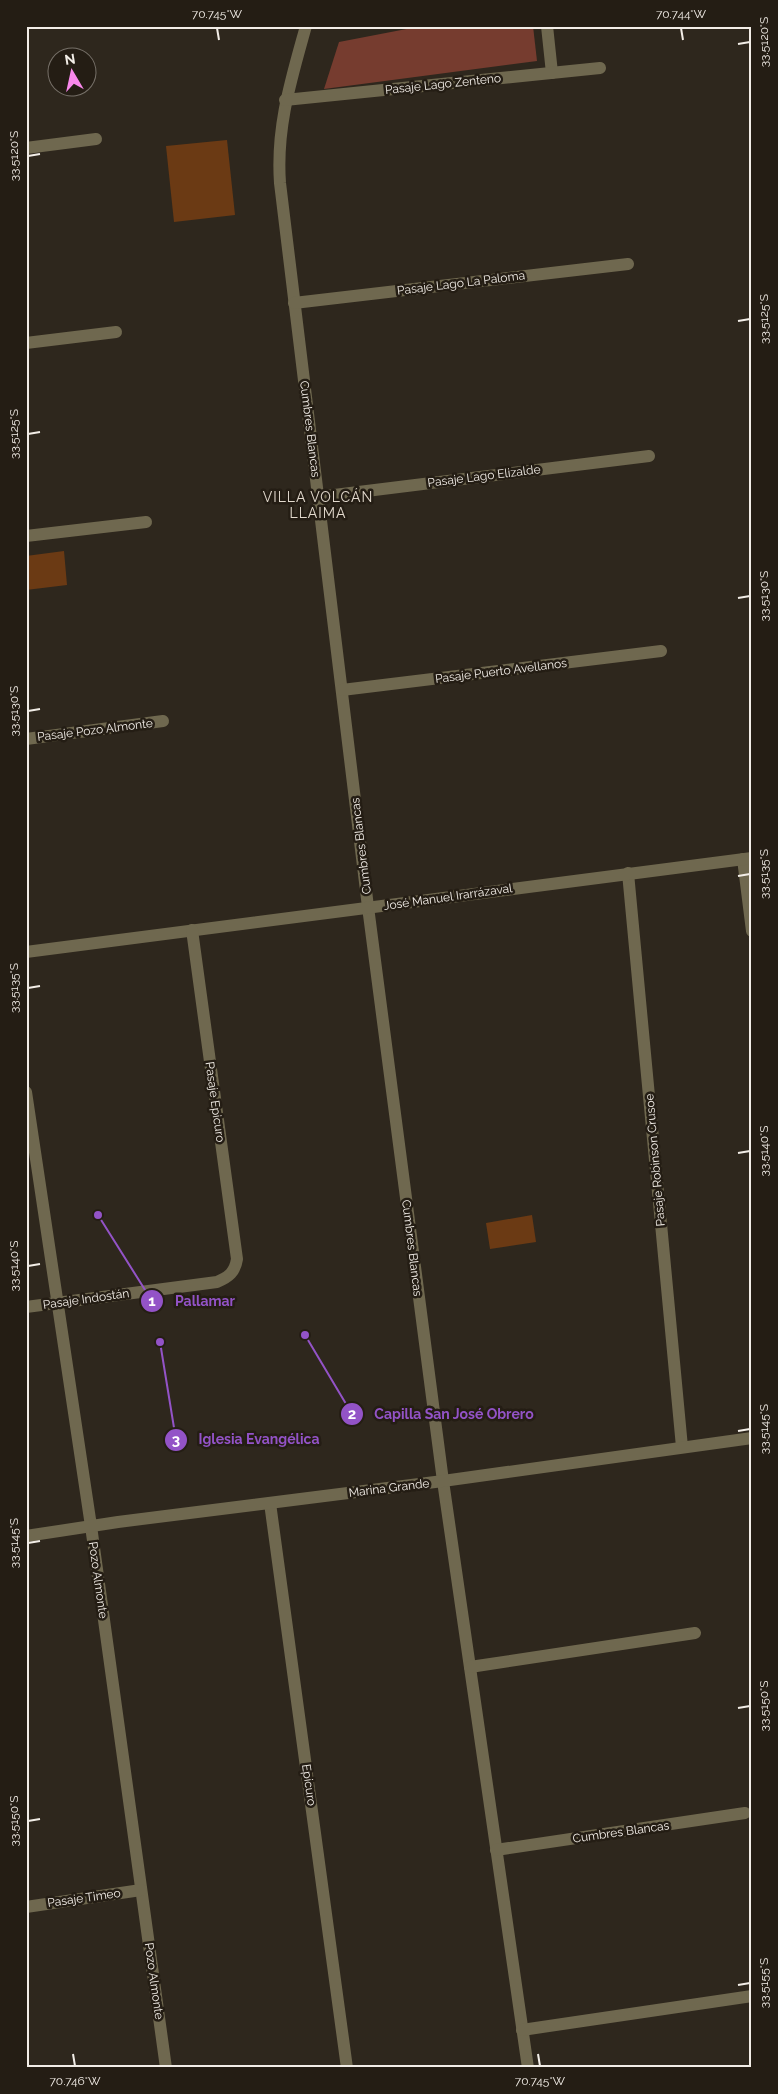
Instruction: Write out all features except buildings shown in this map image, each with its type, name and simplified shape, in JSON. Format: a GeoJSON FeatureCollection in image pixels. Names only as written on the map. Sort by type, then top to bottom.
{"type":"FeatureCollection","features":[{"type":"Feature","properties":{"kind":"street","name":"Cumbres Blancas"},"geometry":{"type":"LineString","coordinates":[[306,26],[280,127],[278,162],[368,907],[443,1481],[528,2068]]}},
{"type":"Feature","properties":{"kind":"street"},"geometry":{"type":"LineString","coordinates":[[547,26],[552,72]]}},
{"type":"Feature","properties":{"kind":"street","name":"Pasaje Lago Zenteno"},"geometry":{"type":"LineString","coordinates":[[286,100],[600,68]]}},
{"type":"Feature","properties":{"kind":"street"},"geometry":{"type":"LineString","coordinates":[[26,148],[96,139]]}},
{"type":"Feature","properties":{"kind":"street","name":"Pasaje Lago La Paloma"},"geometry":{"type":"LineString","coordinates":[[294,303],[628,264]]}},
{"type":"Feature","properties":{"kind":"street"},"geometry":{"type":"LineString","coordinates":[[26,343],[116,332]]}},
{"type":"Feature","properties":{"kind":"street","name":"Pasaje Lago Elizalde"},"geometry":{"type":"LineString","coordinates":[[318,497],[649,456]]}},
{"type":"Feature","properties":{"kind":"street"},"geometry":{"type":"LineString","coordinates":[[26,536],[146,522]]}},
{"type":"Feature","properties":{"kind":"street","name":"Pasaje Puerto Avellanos"},"geometry":{"type":"LineString","coordinates":[[342,690],[661,650]]}},
{"type":"Feature","properties":{"kind":"street","name":"Pasaje Pozo Almonte"},"geometry":{"type":"LineString","coordinates":[[26,739],[164,721]]}},
{"type":"Feature","properties":{"kind":"street"},"geometry":{"type":"LineString","coordinates":[[748,858],[752,931]]}},
{"type":"Feature","properties":{"kind":"street","name":"José Manuel Irarrázaval"},"geometry":{"type":"LineString","coordinates":[[26,952],[748,858]]}},
{"type":"Feature","properties":{"kind":"street","name":"Pasaje Robinson Crusoe"},"geometry":{"type":"LineString","coordinates":[[628,873],[682,1447]]}},
{"type":"Feature","properties":{"kind":"street","name":"Pasaje Epicuro"},"geometry":{"type":"LineString","coordinates":[[192,930],[237,1259],[232,1273]]}},
{"type":"Feature","properties":{"kind":"street","name":"Pozo Almonte"},"geometry":{"type":"LineString","coordinates":[[26,1092],[91,1526],[166,2068]]}},
{"type":"Feature","properties":{"kind":"street","name":"Pasaje Indostán"},"geometry":{"type":"LineString","coordinates":[[26,1308],[216,1282],[232,1273]]}},
{"type":"Feature","properties":{"kind":"street","name":"Marina Grande"},"geometry":{"type":"LineString","coordinates":[[26,1536],[752,1438]]}},
{"type":"Feature","properties":{"kind":"street","name":"Epicuro"},"geometry":{"type":"LineString","coordinates":[[270,1503],[347,2068]]}},
{"type":"Feature","properties":{"kind":"street"},"geometry":{"type":"LineString","coordinates":[[470,1667],[694,1633]]}},
{"type":"Feature","properties":{"kind":"street","name":"Cumbres Blancas"},"geometry":{"type":"LineString","coordinates":[[496,1850],[746,1813]]}},
{"type":"Feature","properties":{"kind":"street","name":"Pasaje Timeo"},"geometry":{"type":"LineString","coordinates":[[26,1907],[141,1890]]}},
{"type":"Feature","properties":{"kind":"street"},"geometry":{"type":"LineString","coordinates":[[522,2030],[752,1996]]}},
{"type":"Feature","properties":{"kind":"shaded area"},"geometry":{"type":"Polygon","coordinates":[[[422,26],[533,26],[537,61],[324,89],[339,42],[422,26]]]}},
{"type":"Feature","properties":{"kind":"place","name":"Pallamar"},"geometry":{"type":"Point","coordinates":[98,1215]}},
{"type":"Feature","properties":{"kind":"place","name":"Capilla San José Obrero"},"geometry":{"type":"Point","coordinates":[305,1335]}},
{"type":"Feature","properties":{"kind":"place","name":"Iglesia Evangélica"},"geometry":{"type":"Point","coordinates":[160,1342]}},
{"type":"Feature","properties":{"kind":"district","name":"VILLA VOLCÁN LLAIMA"},"geometry":{"type":"Point","coordinates":[318,506]}}]}
